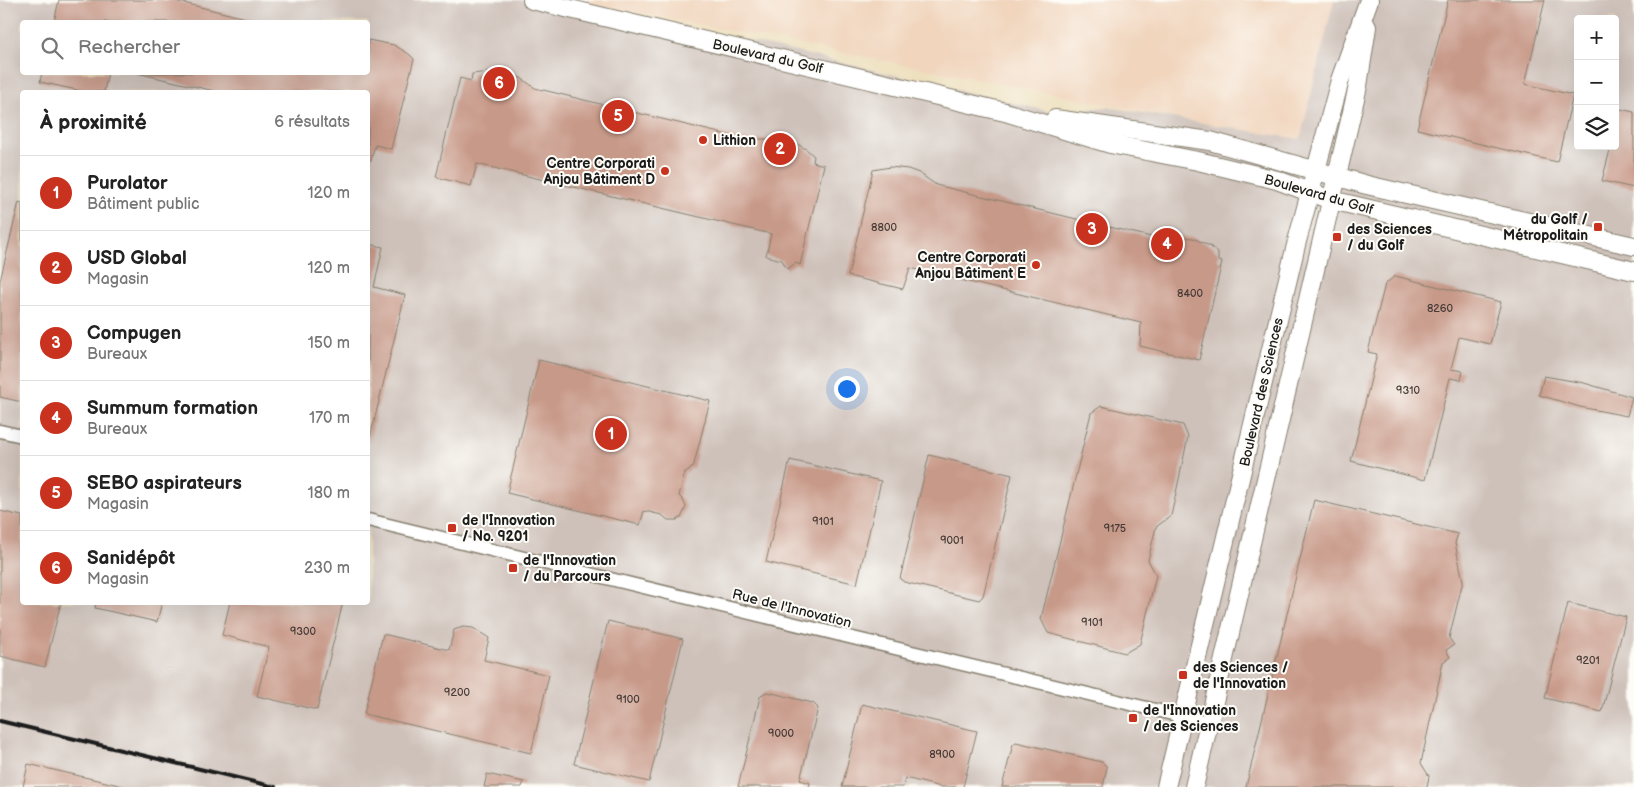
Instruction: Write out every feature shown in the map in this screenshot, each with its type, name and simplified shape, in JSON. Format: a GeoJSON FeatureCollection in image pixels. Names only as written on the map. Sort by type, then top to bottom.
{"type":"FeatureCollection","features":[{"type":"Feature","properties":{"kind":"street","name":"Boulevard du Golf"},"geometry":{"type":"LineString","coordinates":[[532,0],[1005,112],[1110,144],[1198,161],[1277,180],[1331,200],[1634,271]]}},
{"type":"Feature","properties":{"kind":"street","name":"Boulevard des Sciences"},"geometry":{"type":"LineString","coordinates":[[1166,787],[1310,192],[1340,80],[1370,0]]}},
{"type":"Feature","properties":{"kind":"street","name":"Boulevard des Sciences"},"geometry":{"type":"LineString","coordinates":[[1194,787],[1358,86],[1370,0]]}},
{"type":"Feature","properties":{"kind":"street","name":"Boulevard du Golf"},"geometry":{"type":"LineString","coordinates":[[1005,112],[1210,141],[1366,185],[1634,246]]}},
{"type":"Feature","properties":{"kind":"street"},"geometry":{"type":"LineString","coordinates":[[0,431],[20,436]]}},
{"type":"Feature","properties":{"kind":"street","name":"Rue de l'Innovation"},"geometry":{"type":"LineString","coordinates":[[370,520],[1210,723]]}},
{"type":"Feature","properties":{"kind":"shaded area"},"geometry":{"type":"Polygon","coordinates":[[[0,0],[583,0],[583,2],[1052,112],[1107,107],[1300,139],[1334,0],[1634,0],[1634,787],[0,787],[0,0]]]}},
{"type":"Feature","properties":{"kind":"shaded area"},"geometry":{"type":"Polygon","coordinates":[[[583,0],[1334,0],[1300,139],[1176,118],[583,2],[583,0]]]}},
{"type":"Feature","properties":{"kind":"building"},"geometry":{"type":"Polygon","coordinates":[[[59,0],[171,0],[254,20],[54,20],[59,0]]]}},
{"type":"Feature","properties":{"kind":"building"},"geometry":{"type":"Polygon","coordinates":[[[1448,0],[1545,0],[1525,84],[1573,95],[1557,162],[1417,129],[1448,0]]]}},
{"type":"Feature","properties":{"kind":"building"},"geometry":{"type":"Polygon","coordinates":[[[370,40],[394,45],[414,59],[391,149],[375,145],[371,160],[370,90],[210,90],[146,75],[370,75],[370,40]]]}},
{"type":"Feature","properties":{"kind":"building","name":"Centre Corporati Anjou Bâtiment D"},"geometry":{"type":"Polygon","coordinates":[[[497,71],[521,78],[535,88],[752,141],[780,139],[806,149],[814,156],[813,162],[824,165],[800,265],[796,263],[787,269],[782,260],[766,256],[771,234],[477,164],[471,186],[436,177],[460,78],[471,81],[472,74],[497,71]]]}},
{"type":"Feature","properties":{"kind":"building"},"geometry":{"type":"Polygon","coordinates":[[[41,75],[107,75],[104,90],[77,90],[40,82],[41,75]]]}},
{"type":"Feature","properties":{"kind":"building"},"geometry":{"type":"Polygon","coordinates":[[[1620,109],[1634,112],[1634,188],[1602,181],[1610,150],[1619,150],[1620,109]]]}},
{"type":"Feature","properties":{"kind":"building","name":"Centre Corporati Anjou Bâtiment E"},"geometry":{"type":"Polygon","coordinates":[[[890,167],[908,169],[919,173],[936,185],[1155,238],[1169,236],[1193,238],[1210,246],[1218,253],[1218,261],[1222,262],[1199,360],[1140,346],[1141,323],[910,268],[903,289],[848,276],[873,170],[890,167]]]}},
{"type":"Feature","properties":{"kind":"building"},"geometry":{"type":"Polygon","coordinates":[[[19,202],[20,402],[0,397],[0,281],[19,202]]]}},
{"type":"Feature","properties":{"kind":"building"},"geometry":{"type":"Polygon","coordinates":[[[370,244],[383,247],[374,287],[405,295],[370,438],[370,244]]]}},
{"type":"Feature","properties":{"kind":"building"},"geometry":{"type":"Polygon","coordinates":[[[1395,276],[1501,302],[1490,344],[1459,337],[1451,369],[1463,371],[1461,380],[1450,378],[1425,480],[1351,461],[1377,354],[1368,352],[1385,284],[1395,276]]]}},
{"type":"Feature","properties":{"kind":"building"},"geometry":{"type":"Polygon","coordinates":[[[539,360],[710,401],[693,468],[685,472],[679,496],[686,507],[681,518],[668,520],[662,515],[644,511],[640,525],[507,493],[539,360]]]}},
{"type":"Feature","properties":{"kind":"building"},"geometry":{"type":"Polygon","coordinates":[[[1544,376],[1584,383],[1632,397],[1627,416],[1580,407],[1539,395],[1544,376]]]}},
{"type":"Feature","properties":{"kind":"building"},"geometry":{"type":"Polygon","coordinates":[[[1101,406],[1183,425],[1188,437],[1171,516],[1156,527],[1148,560],[1156,575],[1140,644],[1125,653],[1048,633],[1041,619],[1091,413],[1101,406]]]}},
{"type":"Feature","properties":{"kind":"building"},"geometry":{"type":"Polygon","coordinates":[[[929,455],[1012,475],[983,596],[979,600],[904,582],[900,579],[929,455]]]}},
{"type":"Feature","properties":{"kind":"building"},"geometry":{"type":"Polygon","coordinates":[[[790,460],[881,481],[857,584],[766,562],[790,460]]]}},
{"type":"Feature","properties":{"kind":"building"},"geometry":{"type":"Polygon","coordinates":[[[1314,500],[1458,534],[1455,543],[1463,581],[1449,638],[1454,645],[1446,650],[1450,657],[1443,662],[1421,763],[1429,776],[1427,787],[1246,787],[1314,500]]]}},
{"type":"Feature","properties":{"kind":"building"},"geometry":{"type":"Polygon","coordinates":[[[0,511],[20,516],[20,605],[60,605],[45,667],[0,656],[0,511]]]}},
{"type":"Feature","properties":{"kind":"building"},"geometry":{"type":"Polygon","coordinates":[[[1568,603],[1626,617],[1602,712],[1545,698],[1568,603]]]}},
{"type":"Feature","properties":{"kind":"building"},"geometry":{"type":"Polygon","coordinates":[[[96,605],[161,605],[157,622],[95,608],[96,605]]]}},
{"type":"Feature","properties":{"kind":"building"},"geometry":{"type":"Polygon","coordinates":[[[229,605],[342,605],[317,710],[257,696],[269,647],[222,635],[229,605]]]}},
{"type":"Feature","properties":{"kind":"building"},"geometry":{"type":"Polygon","coordinates":[[[608,621],[683,639],[649,782],[574,764],[608,621]]]}},
{"type":"Feature","properties":{"kind":"building"},"geometry":{"type":"Polygon","coordinates":[[[463,627],[473,628],[489,638],[484,660],[549,675],[531,753],[364,714],[383,634],[449,650],[454,630],[463,627]]]}},
{"type":"Feature","properties":{"kind":"building"},"geometry":{"type":"Polygon","coordinates":[[[768,692],[813,703],[818,708],[800,780],[810,783],[809,787],[738,787],[760,697],[768,692]]]}},
{"type":"Feature","properties":{"kind":"building"},"geometry":{"type":"Polygon","coordinates":[[[862,704],[977,731],[963,787],[941,787],[905,778],[903,787],[842,787],[862,704]]]}},
{"type":"Feature","properties":{"kind":"building"},"geometry":{"type":"Polygon","coordinates":[[[1016,742],[1102,762],[1107,767],[1103,787],[1002,787],[1013,744],[1016,742]]]}},
{"type":"Feature","properties":{"kind":"building"},"geometry":{"type":"Polygon","coordinates":[[[28,764],[123,786],[123,787],[23,787],[28,764]]]}},
{"type":"Feature","properties":{"kind":"building"},"geometry":{"type":"Polygon","coordinates":[[[487,774],[524,782],[522,787],[484,787],[487,774]]]}},
{"type":"Feature","properties":{"kind":"railway"},"geometry":{"type":"LineString","coordinates":[[0,721],[275,787]]}},
{"type":"Feature","properties":{"kind":"place","name":"Sanidépôt"},"geometry":{"type":"Point","coordinates":[499,83]}},
{"type":"Feature","properties":{"kind":"place","name":"SEBO aspirateurs"},"geometry":{"type":"Point","coordinates":[618,116]}},
{"type":"Feature","properties":{"kind":"place","name":"Lithion"},"geometry":{"type":"Point","coordinates":[703,140]}},
{"type":"Feature","properties":{"kind":"place","name":"USD Global"},"geometry":{"type":"Point","coordinates":[780,149]}},
{"type":"Feature","properties":{"kind":"place","name":"Centre Corporati Anjou Bâtiment D"},"geometry":{"type":"Point","coordinates":[665,171]}},
{"type":"Feature","properties":{"kind":"place","name":"du Golf / Métropolitain"},"geometry":{"type":"Point","coordinates":[1598,227]}},
{"type":"Feature","properties":{"kind":"place","name":"Compugen"},"geometry":{"type":"Point","coordinates":[1092,229]}},
{"type":"Feature","properties":{"kind":"place","name":"des Sciences / du Golf"},"geometry":{"type":"Point","coordinates":[1337,237]}},
{"type":"Feature","properties":{"kind":"place","name":"Summum formation"},"geometry":{"type":"Point","coordinates":[1167,244]}},
{"type":"Feature","properties":{"kind":"place","name":"Centre Corporati Anjou Bâtiment E"},"geometry":{"type":"Point","coordinates":[1036,265]}},
{"type":"Feature","properties":{"kind":"place","name":"Purolator"},"geometry":{"type":"Point","coordinates":[611,434]}},
{"type":"Feature","properties":{"kind":"place","name":"de l'Innovation / No. 9201"},"geometry":{"type":"Point","coordinates":[452,528]}},
{"type":"Feature","properties":{"kind":"place","name":"de l'Innovation / du Parcours"},"geometry":{"type":"Point","coordinates":[513,568]}},
{"type":"Feature","properties":{"kind":"place","name":"des Sciences / de l'Innovation"},"geometry":{"type":"Point","coordinates":[1183,675]}},
{"type":"Feature","properties":{"kind":"place","name":"de l'Innovation / des Sciences"},"geometry":{"type":"Point","coordinates":[1133,718]}}]}
